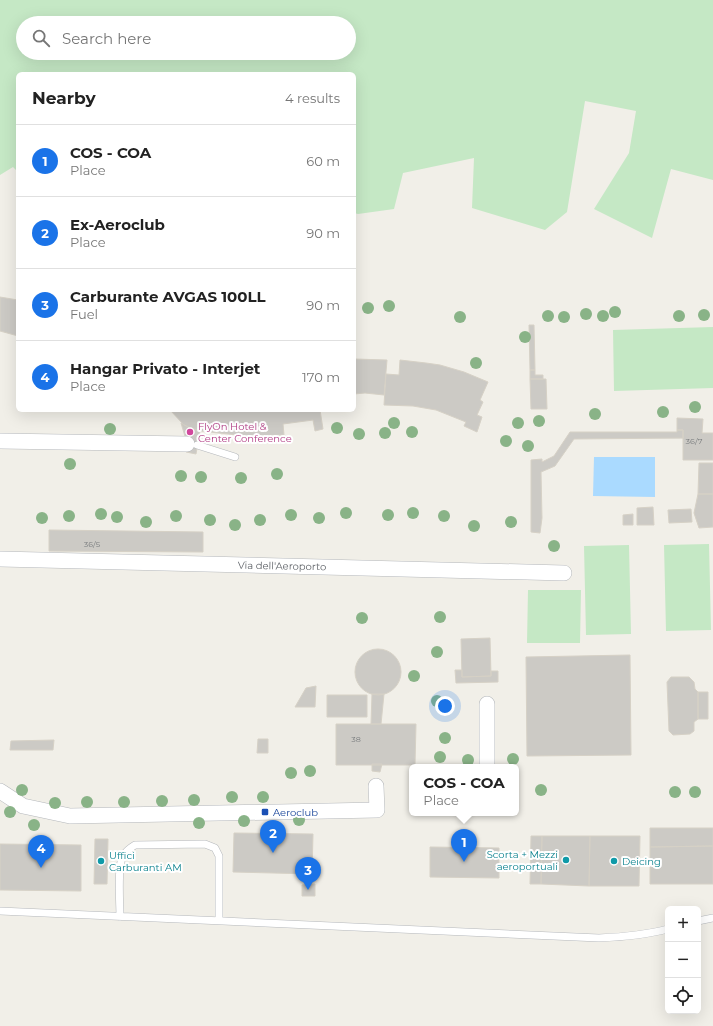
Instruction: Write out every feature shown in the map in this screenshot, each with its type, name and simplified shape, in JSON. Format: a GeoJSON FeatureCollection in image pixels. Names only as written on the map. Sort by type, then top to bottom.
{"type":"FeatureCollection","features":[{"type":"Feature","properties":{"kind":"street"},"geometry":{"type":"LineString","coordinates":[[0,441],[179,443],[192,445]]}},
{"type":"Feature","properties":{"kind":"street","name":"Via dell'Aeroporto"},"geometry":{"type":"LineString","coordinates":[[0,559],[564,573]]}},
{"type":"Feature","properties":{"kind":"street"},"geometry":{"type":"LineString","coordinates":[[487,704],[487,764]]}},
{"type":"Feature","properties":{"kind":"street"},"geometry":{"type":"LineString","coordinates":[[0,791],[23,806],[70,816],[377,810],[376,786]]}},
{"type":"Feature","properties":{"kind":"lane"},"geometry":{"type":"LineString","coordinates":[[192,445],[235,457]]}},
{"type":"Feature","properties":{"kind":"lane"},"geometry":{"type":"LineString","coordinates":[[120,917],[120,867],[123,857],[129,849],[135,845],[205,844],[215,848],[219,856],[219,921]]}},
{"type":"Feature","properties":{"kind":"lane"},"geometry":{"type":"LineString","coordinates":[[0,911],[599,938],[625,937],[665,930]]}},
{"type":"Feature","properties":{"kind":"lane"},"geometry":{"type":"LineString","coordinates":[[701,920],[713,918]]}},
{"type":"Feature","properties":{"kind":"green space"},"geometry":{"type":"Polygon","coordinates":[[[0,0],[713,0],[713,180],[671,169],[652,238],[594,209],[629,153],[636,111],[585,101],[567,212],[545,230],[472,208],[474,158],[403,173],[394,209],[356,214],[356,72],[16,72],[16,170],[13,167],[0,175],[0,0]]]}},
{"type":"Feature","properties":{"kind":"green space"},"geometry":{"type":"Polygon","coordinates":[[[713,327],[713,388],[614,391],[613,330],[713,327]]]}},
{"type":"Feature","properties":{"kind":"green space"},"geometry":{"type":"Polygon","coordinates":[[[709,544],[711,630],[666,631],[664,545],[709,544]]]}},
{"type":"Feature","properties":{"kind":"green space"},"geometry":{"type":"Polygon","coordinates":[[[629,545],[631,634],[586,635],[584,546],[629,545]]]}},
{"type":"Feature","properties":{"kind":"green space"},"geometry":{"type":"Polygon","coordinates":[[[528,590],[581,590],[580,643],[527,643],[528,590]]]}},
{"type":"Feature","properties":{"kind":"water"},"geometry":{"type":"Polygon","coordinates":[[[594,457],[655,457],[655,497],[593,496],[594,457]]]}},
{"type":"Feature","properties":{"kind":"building"},"geometry":{"type":"Polygon","coordinates":[[[0,297],[16,300],[16,335],[0,331],[0,297]]]}},
{"type":"Feature","properties":{"kind":"building"},"geometry":{"type":"Polygon","coordinates":[[[529,325],[534,325],[535,370],[530,370],[529,325]]]}},
{"type":"Feature","properties":{"kind":"building"},"geometry":{"type":"Polygon","coordinates":[[[356,359],[387,360],[384,395],[356,394],[356,359]]]}},
{"type":"Feature","properties":{"kind":"building"},"geometry":{"type":"Polygon","coordinates":[[[400,360],[440,365],[464,372],[488,382],[480,400],[483,402],[477,415],[482,417],[477,432],[464,426],[466,422],[436,410],[413,406],[384,405],[386,374],[399,375],[400,360]]]}},
{"type":"Feature","properties":{"kind":"building"},"geometry":{"type":"Polygon","coordinates":[[[530,370],[535,370],[535,375],[543,375],[543,379],[530,379],[530,370]]]}},
{"type":"Feature","properties":{"kind":"building"},"geometry":{"type":"Polygon","coordinates":[[[530,379],[546,379],[547,409],[531,409],[530,379]]]}},
{"type":"Feature","properties":{"kind":"building"},"geometry":{"type":"Polygon","coordinates":[[[172,412],[320,412],[323,429],[315,431],[313,420],[283,424],[284,435],[247,436],[200,431],[184,425],[172,412]]]}},
{"type":"Feature","properties":{"kind":"building"},"geometry":{"type":"Polygon","coordinates":[[[677,418],[703,419],[702,433],[713,433],[713,460],[683,460],[683,430],[677,430],[677,418]]]}},
{"type":"Feature","properties":{"kind":"building"},"geometry":{"type":"Polygon","coordinates":[[[181,423],[200,431],[196,454],[186,452],[187,443],[181,423]]]}},
{"type":"Feature","properties":{"kind":"building"},"geometry":{"type":"Polygon","coordinates":[[[677,430],[683,430],[683,438],[574,439],[555,466],[541,472],[542,518],[540,533],[531,532],[531,460],[542,459],[542,462],[554,456],[570,432],[677,432],[677,430]]]}},
{"type":"Feature","properties":{"kind":"building"},"geometry":{"type":"Polygon","coordinates":[[[699,463],[713,463],[713,494],[698,494],[699,463]]]}},
{"type":"Feature","properties":{"kind":"building"},"geometry":{"type":"Polygon","coordinates":[[[698,494],[713,494],[713,527],[699,528],[694,513],[698,494]]]}},
{"type":"Feature","properties":{"kind":"building"},"geometry":{"type":"Polygon","coordinates":[[[653,507],[654,525],[637,525],[637,508],[653,507]]]}},
{"type":"Feature","properties":{"kind":"building"},"geometry":{"type":"Polygon","coordinates":[[[691,509],[692,522],[669,523],[668,510],[691,509]]]}},
{"type":"Feature","properties":{"kind":"building"},"geometry":{"type":"Polygon","coordinates":[[[633,514],[633,525],[623,525],[623,515],[633,514]]]}},
{"type":"Feature","properties":{"kind":"building"},"geometry":{"type":"Polygon","coordinates":[[[49,530],[203,532],[203,552],[49,551],[49,530]]]}},
{"type":"Feature","properties":{"kind":"building"},"geometry":{"type":"Polygon","coordinates":[[[490,638],[491,676],[462,677],[461,639],[490,638]]]}},
{"type":"Feature","properties":{"kind":"building"},"geometry":{"type":"Polygon","coordinates":[[[383,649],[387,650],[397,659],[400,663],[400,681],[391,691],[383,695],[373,695],[365,691],[356,681],[355,667],[359,659],[369,650],[383,649]]]}},
{"type":"Feature","properties":{"kind":"building"},"geometry":{"type":"Polygon","coordinates":[[[630,655],[631,755],[527,756],[526,657],[630,655]]]}},
{"type":"Feature","properties":{"kind":"building"},"geometry":{"type":"Polygon","coordinates":[[[455,670],[462,670],[462,677],[491,676],[491,671],[498,671],[498,682],[456,683],[455,670]]]}},
{"type":"Feature","properties":{"kind":"building"},"geometry":{"type":"Polygon","coordinates":[[[671,677],[689,677],[694,682],[695,689],[698,692],[698,719],[694,722],[694,731],[690,734],[673,735],[669,731],[667,682],[671,677]]]}},
{"type":"Feature","properties":{"kind":"building"},"geometry":{"type":"Polygon","coordinates":[[[316,686],[315,707],[295,707],[306,688],[316,686]]]}},
{"type":"Feature","properties":{"kind":"building"},"geometry":{"type":"Polygon","coordinates":[[[698,692],[708,692],[708,719],[698,719],[698,692]]]}},
{"type":"Feature","properties":{"kind":"building"},"geometry":{"type":"Polygon","coordinates":[[[372,694],[384,694],[381,724],[371,724],[372,694]]]}},
{"type":"Feature","properties":{"kind":"building"},"geometry":{"type":"Polygon","coordinates":[[[327,695],[367,695],[367,717],[327,717],[327,695]]]}},
{"type":"Feature","properties":{"kind":"building"},"geometry":{"type":"Polygon","coordinates":[[[336,724],[416,724],[415,764],[336,765],[336,724]]]}},
{"type":"Feature","properties":{"kind":"building"},"geometry":{"type":"Polygon","coordinates":[[[258,739],[268,739],[268,753],[257,753],[258,739]]]}},
{"type":"Feature","properties":{"kind":"building"},"geometry":{"type":"Polygon","coordinates":[[[54,740],[53,750],[10,750],[11,741],[54,740]]]}},
{"type":"Feature","properties":{"kind":"building"},"geometry":{"type":"Polygon","coordinates":[[[372,764],[382,764],[380,772],[372,771],[372,764]]]}},
{"type":"Feature","properties":{"kind":"building"},"geometry":{"type":"Polygon","coordinates":[[[650,828],[713,828],[713,846],[650,847],[650,828]]]}},
{"type":"Feature","properties":{"kind":"building"},"geometry":{"type":"Polygon","coordinates":[[[234,833],[313,834],[312,874],[233,872],[234,833]]]}},
{"type":"Feature","properties":{"kind":"building"},"geometry":{"type":"Polygon","coordinates":[[[531,836],[542,836],[541,884],[530,884],[531,836]]]}},
{"type":"Feature","properties":{"kind":"building","name":"Scorta + Mezzi aeroportuali"},"geometry":{"type":"Polygon","coordinates":[[[542,836],[590,836],[589,886],[541,884],[542,836]]]}},
{"type":"Feature","properties":{"kind":"building","name":"Deicing"},"geometry":{"type":"Polygon","coordinates":[[[590,836],[640,836],[639,886],[589,886],[590,836]]]}},
{"type":"Feature","properties":{"kind":"building","name":"Uffici Carburanti AM"},"geometry":{"type":"Polygon","coordinates":[[[95,839],[108,839],[107,884],[94,884],[95,839]]]}},
{"type":"Feature","properties":{"kind":"building"},"geometry":{"type":"Polygon","coordinates":[[[0,844],[81,845],[81,891],[0,890],[0,844]]]}},
{"type":"Feature","properties":{"kind":"building"},"geometry":{"type":"Polygon","coordinates":[[[713,846],[713,884],[650,884],[650,847],[713,846]]]}},
{"type":"Feature","properties":{"kind":"building"},"geometry":{"type":"Polygon","coordinates":[[[430,847],[499,848],[499,878],[430,877],[430,847]]]}},
{"type":"Feature","properties":{"kind":"building"},"geometry":{"type":"Polygon","coordinates":[[[315,884],[315,896],[302,896],[302,885],[315,884]]]}},
{"type":"Feature","properties":{"kind":"place","name":"FlyOn Hotel & Center Conference"},"geometry":{"type":"Point","coordinates":[190,432]}},
{"type":"Feature","properties":{"kind":"place","name":"Aeroclub"},"geometry":{"type":"Point","coordinates":[265,812]}},
{"type":"Feature","properties":{"kind":"place","name":"Ex-Aeroclub"},"geometry":{"type":"Point","coordinates":[273,853]}},
{"type":"Feature","properties":{"kind":"place","name":"Scorta + Mezzi aeroportuali"},"geometry":{"type":"Point","coordinates":[566,860]}},
{"type":"Feature","properties":{"kind":"place","name":"Uffici Carburanti AM"},"geometry":{"type":"Point","coordinates":[101,861]}},
{"type":"Feature","properties":{"kind":"place","name":"Deicing"},"geometry":{"type":"Point","coordinates":[614,861]}},
{"type":"Feature","properties":{"kind":"place","name":"COS - COA"},"geometry":{"type":"Point","coordinates":[464,862]}},
{"type":"Feature","properties":{"kind":"place","name":"Hangar Privato - Interjet"},"geometry":{"type":"Point","coordinates":[41,868]}},
{"type":"Feature","properties":{"kind":"place","name":"Carburante AVGAS 100LL"},"geometry":{"type":"Point","coordinates":[308,890]}}]}
